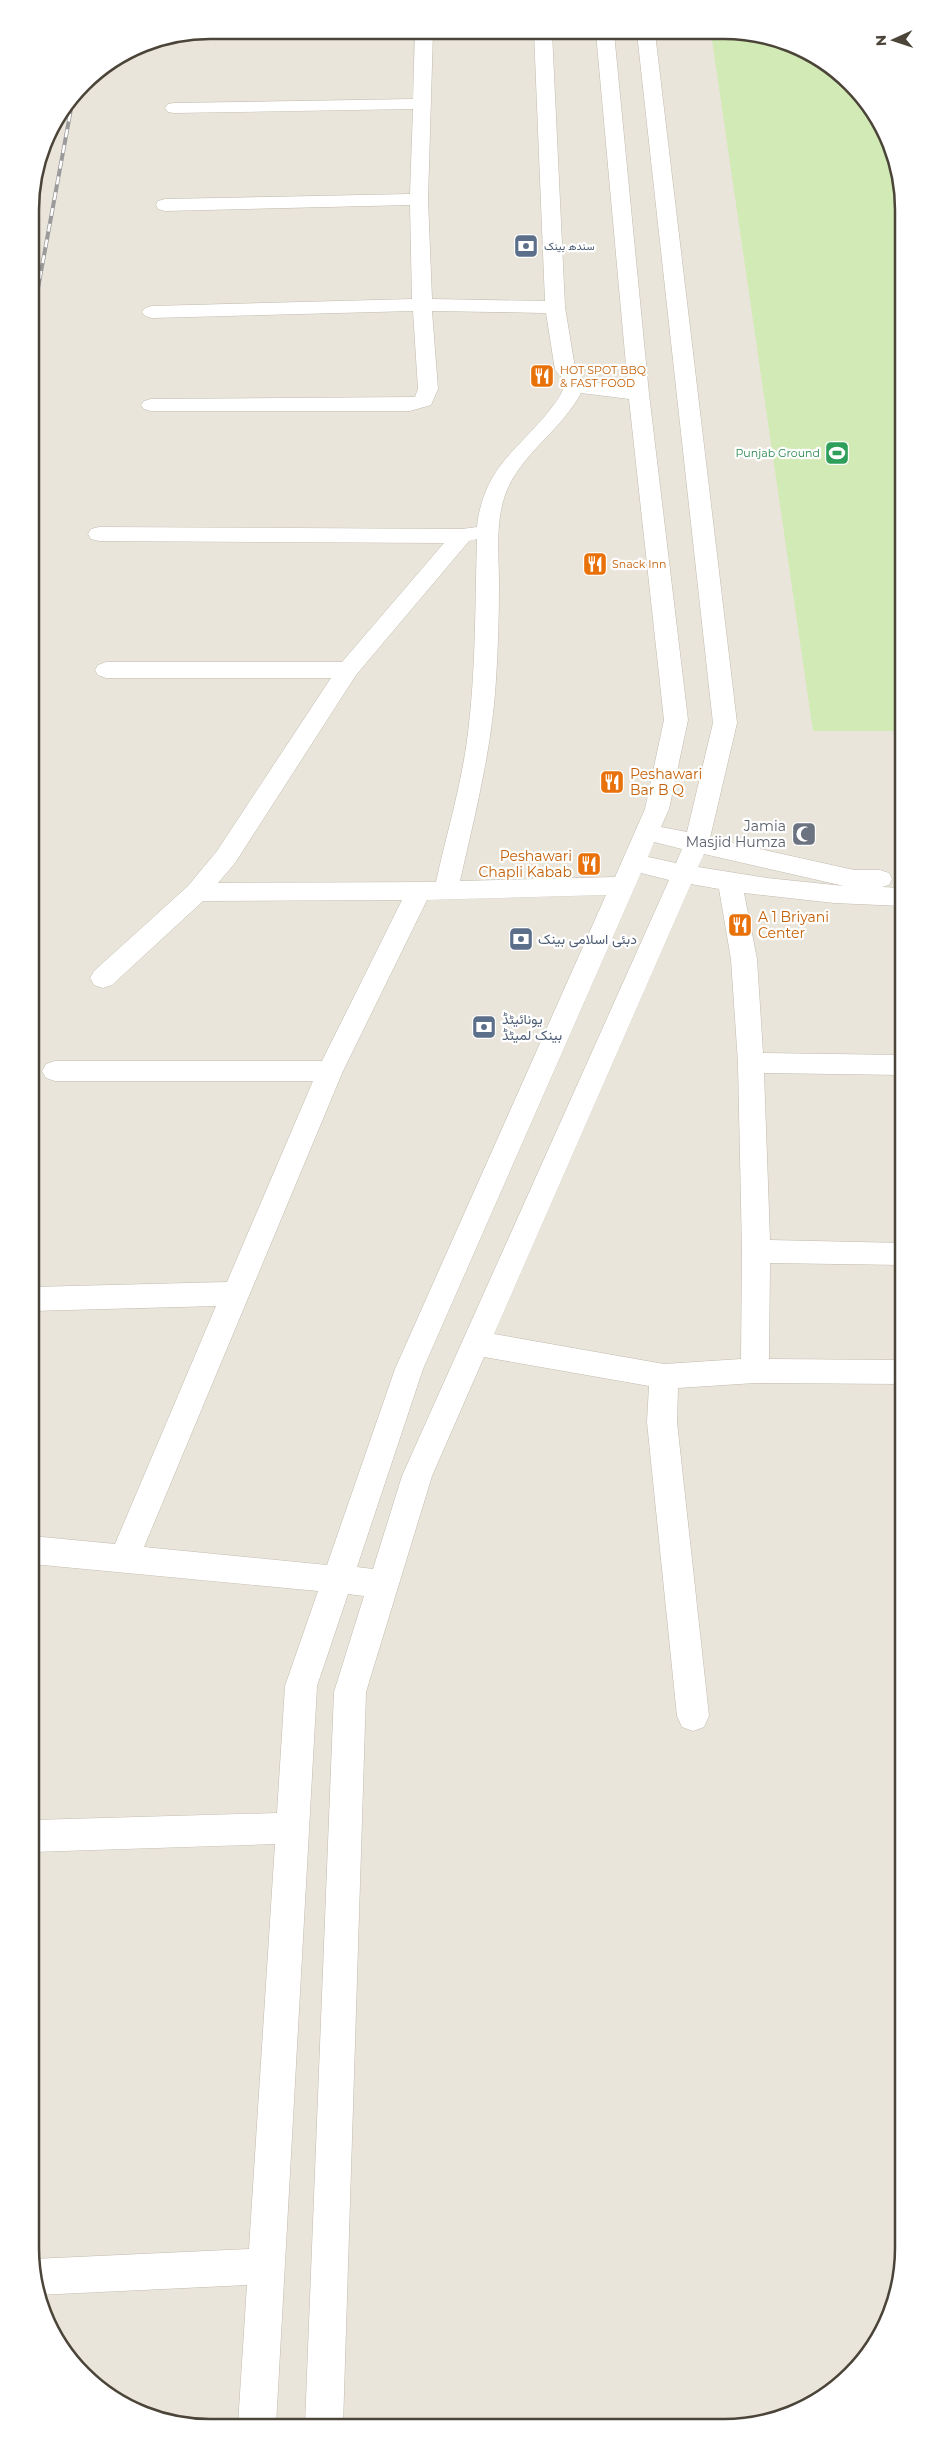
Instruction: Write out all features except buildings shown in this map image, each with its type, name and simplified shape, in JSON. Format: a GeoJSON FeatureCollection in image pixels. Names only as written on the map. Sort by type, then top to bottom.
{"type":"FeatureCollection","features":[{"type":"Feature","properties":{"kind":"street"},"geometry":{"type":"LineString","coordinates":[[151,405],[410,405],[424,401],[428,389],[422,305],[418,199],[424,39]]}},
{"type":"Feature","properties":{"kind":"street"},"geometry":{"type":"LineString","coordinates":[[446,890],[476,758],[482,714],[488,592],[486,529],[499,484],[526,444],[568,402],[575,386],[575,379],[565,370],[555,307],[543,39]]}},
{"type":"Feature","properties":{"kind":"street"},"geometry":{"type":"LineString","coordinates":[[257,2419],[301,1686],[409,1369],[657,809],[676,720],[639,394],[606,39]]}},
{"type":"Feature","properties":{"kind":"street"},"geometry":{"type":"LineString","coordinates":[[324,2419],[350,1692],[417,1476],[697,844],[725,723],[647,39]]}},
{"type":"Feature","properties":{"kind":"street"},"geometry":{"type":"LineString","coordinates":[[174,108],[421,104]]}},
{"type":"Feature","properties":{"kind":"street"},"geometry":{"type":"LineString","coordinates":[[164,204],[418,199]]}},
{"type":"Feature","properties":{"kind":"street"},"geometry":{"type":"LineString","coordinates":[[152,312],[422,305],[555,307]]}},
{"type":"Feature","properties":{"kind":"street"},"geometry":{"type":"LineString","coordinates":[[575,386],[639,394]]}},
{"type":"Feature","properties":{"kind":"street"},"geometry":{"type":"LineString","coordinates":[[99,534],[462,536],[486,529]]}},
{"type":"Feature","properties":{"kind":"street"},"geometry":{"type":"LineString","coordinates":[[103,978],[197,892],[226,857],[348,670],[462,536]]}},
{"type":"Feature","properties":{"kind":"street"},"geometry":{"type":"LineString","coordinates":[[106,670],[348,670]]}},
{"type":"Feature","properties":{"kind":"street"},"geometry":{"type":"LineString","coordinates":[[647,832],[854,879],[895,879]]}},
{"type":"Feature","properties":{"kind":"street"},"geometry":{"type":"LineString","coordinates":[[197,892],[419,891],[628,875],[684,874],[849,897],[895,897]]}},
{"type":"Feature","properties":{"kind":"street"},"geometry":{"type":"LineString","coordinates":[[730,881],[744,959],[751,1063],[756,1251],[756,1370]]}},
{"type":"Feature","properties":{"kind":"street"},"geometry":{"type":"LineString","coordinates":[[124,1558],[330,1070],[419,891]]}},
{"type":"Feature","properties":{"kind":"street"},"geometry":{"type":"LineString","coordinates":[[751,1063],[895,1065]]}},
{"type":"Feature","properties":{"kind":"street"},"geometry":{"type":"LineString","coordinates":[[55,1071],[330,1070]]}},
{"type":"Feature","properties":{"kind":"street"},"geometry":{"type":"LineString","coordinates":[[756,1251],[895,1254]]}},
{"type":"Feature","properties":{"kind":"street"},"geometry":{"type":"LineString","coordinates":[[39,1299],[235,1294]]}},
{"type":"Feature","properties":{"kind":"street"},"geometry":{"type":"LineString","coordinates":[[475,1343],[664,1376],[756,1370],[895,1372]]}},
{"type":"Feature","properties":{"kind":"street"},"geometry":{"type":"LineString","coordinates":[[664,1376],[662,1422],[693,1716]]}},
{"type":"Feature","properties":{"kind":"street"},"geometry":{"type":"LineString","coordinates":[[39,1551],[384,1584]]}},
{"type":"Feature","properties":{"kind":"street"},"geometry":{"type":"LineString","coordinates":[[39,1836],[292,1828]]}},
{"type":"Feature","properties":{"kind":"street"},"geometry":{"type":"LineString","coordinates":[[41,2277],[266,2266]]}},
{"type":"Feature","properties":{"kind":"shaded area"},"geometry":{"type":"Polygon","coordinates":[[[199,39],[735,39],[757,42],[800,56],[828,74],[845,89],[860,106],[878,134],[892,177],[895,210],[895,2259],[892,2281],[878,2324],[853,2361],[828,2384],[800,2402],[757,2416],[724,2419],[210,2419],[177,2416],[134,2402],[106,2384],[89,2369],[74,2352],[56,2324],[42,2281],[39,2259],[39,199],[45,166],[56,134],[74,106],[97,81],[134,56],[177,42],[199,39]]]}},
{"type":"Feature","properties":{"kind":"green space","name":"Punjab Ground"},"geometry":{"type":"Polygon","coordinates":[[[712,39],[735,39],[779,48],[800,56],[828,74],[860,106],[878,134],[886,155],[894,188],[895,731],[813,731],[712,39]]]}},
{"type":"Feature","properties":{"kind":"railway"},"geometry":{"type":"LineString","coordinates":[[39,283],[71,111]]}},
{"type":"Feature","properties":{"kind":"place","name":"سندھ بینک"},"geometry":{"type":"Point","coordinates":[526,246]}},
{"type":"Feature","properties":{"kind":"place","name":"HOT SPOT BBQ & FAST FOOD"},"geometry":{"type":"Point","coordinates":[542,376]}},
{"type":"Feature","properties":{"kind":"place","name":"Punjab Ground"},"geometry":{"type":"Point","coordinates":[837,453]}},
{"type":"Feature","properties":{"kind":"place","name":"Snack Inn"},"geometry":{"type":"Point","coordinates":[595,564]}},
{"type":"Feature","properties":{"kind":"place","name":"Peshawari Bar B Q"},"geometry":{"type":"Point","coordinates":[612,782]}},
{"type":"Feature","properties":{"kind":"place","name":"Jamia Masjid Humza"},"geometry":{"type":"Point","coordinates":[804,834]}},
{"type":"Feature","properties":{"kind":"place","name":"Peshawari Chapli Kabab"},"geometry":{"type":"Point","coordinates":[589,864]}},
{"type":"Feature","properties":{"kind":"place","name":"A 1 Briyani Center"},"geometry":{"type":"Point","coordinates":[740,925]}},
{"type":"Feature","properties":{"kind":"place","name":"دبئی اسلامی بینک"},"geometry":{"type":"Point","coordinates":[521,939]}},
{"type":"Feature","properties":{"kind":"place","name":"یونائیٹڈ بینک لمیٹڈ"},"geometry":{"type":"Point","coordinates":[484,1027]}}]}
